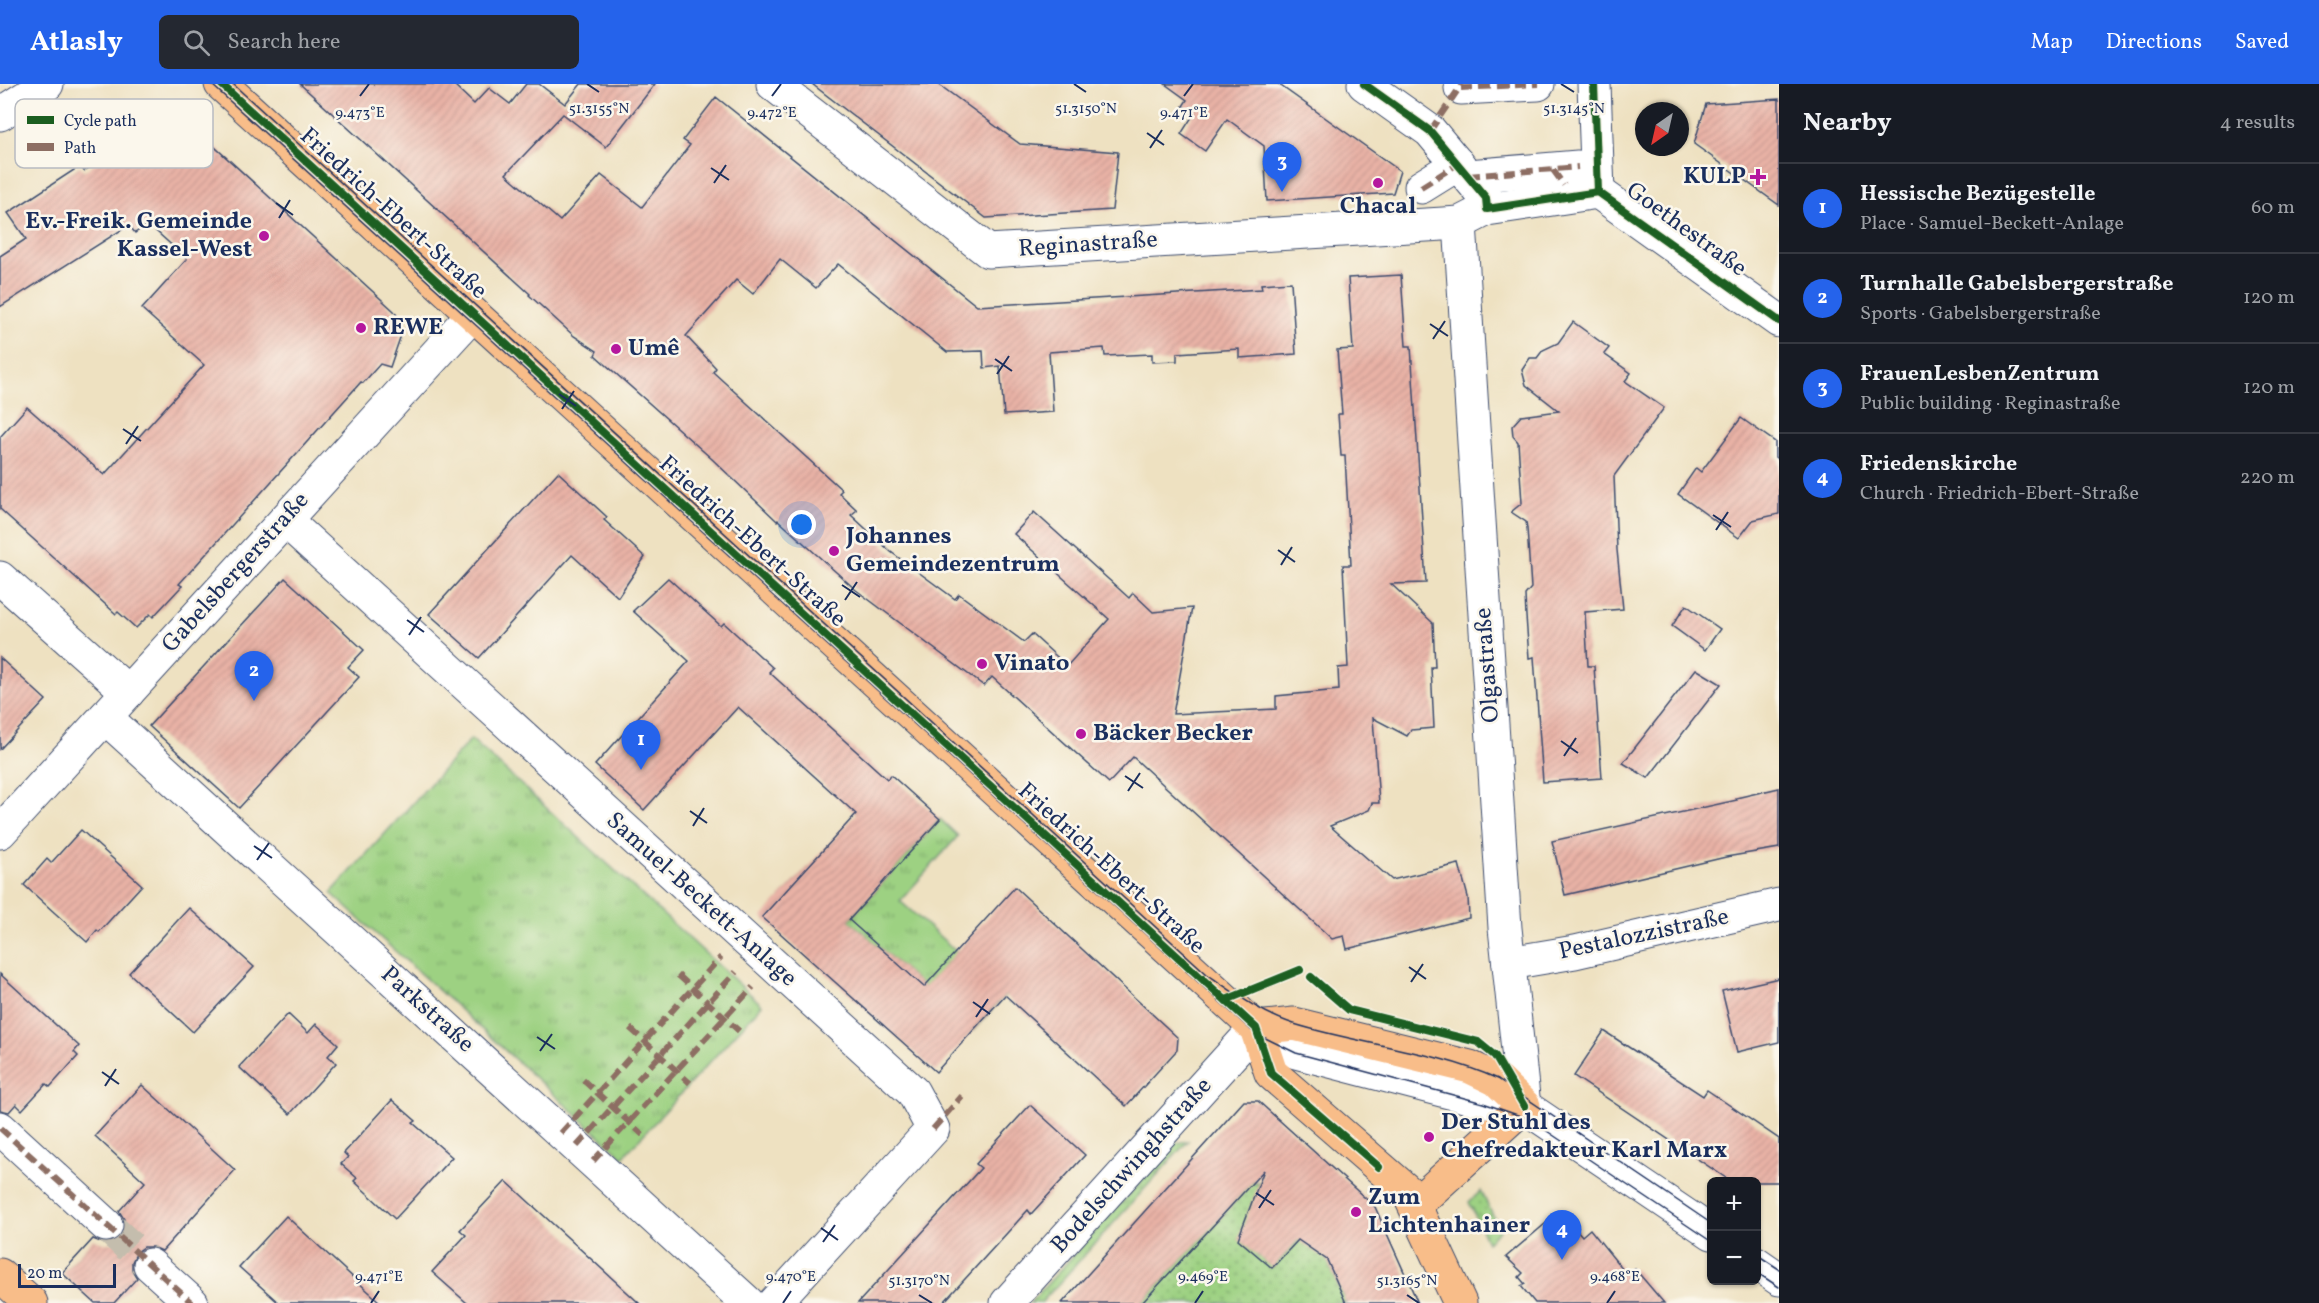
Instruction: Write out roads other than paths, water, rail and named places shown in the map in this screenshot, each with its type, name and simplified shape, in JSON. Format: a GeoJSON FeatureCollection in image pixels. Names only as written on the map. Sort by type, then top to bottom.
{"type":"FeatureCollection","features":[{"type":"Feature","properties":{"kind":"main road","name":"Friedrich-Ebert-Straße"},"geometry":{"type":"LineString","coordinates":[[221,84],[1256,1028]]}},
{"type":"Feature","properties":{"kind":"main road"},"geometry":{"type":"LineString","coordinates":[[1415,1205],[1524,1106],[1497,1080],[1470,1067],[1294,1024],[1256,1028],[1271,1073],[1408,1192],[1460,1303]]}},
{"type":"Feature","properties":{"kind":"main road"},"geometry":{"type":"LineString","coordinates":[[0,1275],[31,1303]]}},
{"type":"Feature","properties":{"kind":"street"},"geometry":{"type":"LineString","coordinates":[[24,99],[47,84]]}},
{"type":"Feature","properties":{"kind":"street","name":"Reginastraße"},"geometry":{"type":"LineString","coordinates":[[773,84],[988,251],[1460,223]]}},
{"type":"Feature","properties":{"kind":"street"},"geometry":{"type":"LineString","coordinates":[[1365,84],[1430,131],[1471,179]]}},
{"type":"Feature","properties":{"kind":"street"},"geometry":{"type":"LineString","coordinates":[[1430,131],[1465,85],[1538,84]]}},
{"type":"Feature","properties":{"kind":"street","name":"Goethestraße"},"geometry":{"type":"LineString","coordinates":[[1594,84],[1598,192],[1779,321]]}},
{"type":"Feature","properties":{"kind":"street"},"geometry":{"type":"LineString","coordinates":[[0,114],[15,104]]}},
{"type":"Feature","properties":{"kind":"street"},"geometry":{"type":"LineString","coordinates":[[1421,187],[1471,179],[1565,174]]}},
{"type":"Feature","properties":{"kind":"street"},"geometry":{"type":"LineString","coordinates":[[1460,223],[1487,209],[1598,192]]}},
{"type":"Feature","properties":{"kind":"street","name":"Olgastraße"},"geometry":{"type":"LineString","coordinates":[[1460,223],[1509,963],[1524,1106]]}},
{"type":"Feature","properties":{"kind":"street","name":"Gabelsbergerstraße"},"geometry":{"type":"LineString","coordinates":[[0,832],[473,314]]}},
{"type":"Feature","properties":{"kind":"street","name":"Samuel-Beckett-Anlage"},"geometry":{"type":"LineString","coordinates":[[285,520],[913,1092],[933,1129],[774,1303]]}},
{"type":"Feature","properties":{"kind":"street"},"geometry":{"type":"LineString","coordinates":[[0,578],[128,692]]}},
{"type":"Feature","properties":{"kind":"street","name":"Parkstraße"},"geometry":{"type":"LineString","coordinates":[[105,717],[748,1303]]}},
{"type":"Feature","properties":{"kind":"street","name":"Pestalozzistraße"},"geometry":{"type":"LineString","coordinates":[[1509,963],[1575,952],[1779,905]]}},
{"type":"Feature","properties":{"kind":"street","name":"Bodelschwinghstraße"},"geometry":{"type":"LineString","coordinates":[[1007,1303],[1256,1028]]}},
{"type":"Feature","properties":{"kind":"street"},"geometry":{"type":"LineString","coordinates":[[1524,1106],[1709,1231]]}},
{"type":"Feature","properties":{"kind":"street"},"geometry":{"type":"LineString","coordinates":[[0,1128],[106,1225]]}},
{"type":"Feature","properties":{"kind":"street"},"geometry":{"type":"LineString","coordinates":[[150,1264],[192,1303]]}},
{"type":"Feature","properties":{"kind":"street"},"geometry":{"type":"LineString","coordinates":[[1761,1266],[1779,1279]]}},
{"type":"Feature","properties":{"kind":"tunnel"},"geometry":{"type":"LineString","coordinates":[[106,1225],[150,1265]]}},
{"type":"Feature","properties":{"kind":"tram line"},"geometry":{"type":"LineString","coordinates":[[211,84],[1253,1032],[1296,1053],[1483,1103],[1529,1119],[1707,1239]]}},
{"type":"Feature","properties":{"kind":"tram line"},"geometry":{"type":"LineString","coordinates":[[233,84],[1207,974],[1249,1002],[1282,1020],[1449,1061],[1498,1079],[1707,1221]]}},
{"type":"Feature","properties":{"kind":"tram line"},"geometry":{"type":"LineString","coordinates":[[1761,1257],[1779,1269]]}},
{"type":"Feature","properties":{"kind":"tram line"},"geometry":{"type":"LineString","coordinates":[[1761,1275],[1779,1287]]}},
{"type":"Feature","properties":{"kind":"place","name":"KULP"},"geometry":{"type":"Point","coordinates":[1758,177]}},
{"type":"Feature","properties":{"kind":"place","name":"Chacal"},"geometry":{"type":"Point","coordinates":[1378,183]}},
{"type":"Feature","properties":{"kind":"place","name":"FrauenLesbenZentrum"},"geometry":{"type":"Point","coordinates":[1282,192]}},
{"type":"Feature","properties":{"kind":"place","name":"Ev.-Freik. Gemeinde Kassel-West"},"geometry":{"type":"Point","coordinates":[264,236]}},
{"type":"Feature","properties":{"kind":"place","name":"REWE"},"geometry":{"type":"Point","coordinates":[361,328]}},
{"type":"Feature","properties":{"kind":"place","name":"Umê"},"geometry":{"type":"Point","coordinates":[616,349]}},
{"type":"Feature","properties":{"kind":"place","name":"Johannes Gemeindezentrum"},"geometry":{"type":"Point","coordinates":[834,551]}},
{"type":"Feature","properties":{"kind":"place","name":"Vinato"},"geometry":{"type":"Point","coordinates":[982,664]}},
{"type":"Feature","properties":{"kind":"place","name":"Turnhalle Gabelsbergerstraße"},"geometry":{"type":"Point","coordinates":[254,701]}},
{"type":"Feature","properties":{"kind":"place","name":"Bäcker Becker"},"geometry":{"type":"Point","coordinates":[1081,734]}},
{"type":"Feature","properties":{"kind":"place","name":"Hessische Bezügestelle"},"geometry":{"type":"Point","coordinates":[641,770]}},
{"type":"Feature","properties":{"kind":"place","name":"Der Stuhl des Chefredakteur Karl Marx"},"geometry":{"type":"Point","coordinates":[1429,1137]}},
{"type":"Feature","properties":{"kind":"place","name":"Zum Lichtenhainer"},"geometry":{"type":"Point","coordinates":[1356,1212]}},
{"type":"Feature","properties":{"kind":"place","name":"Friedenskirche"},"geometry":{"type":"Point","coordinates":[1562,1260]}}]}
